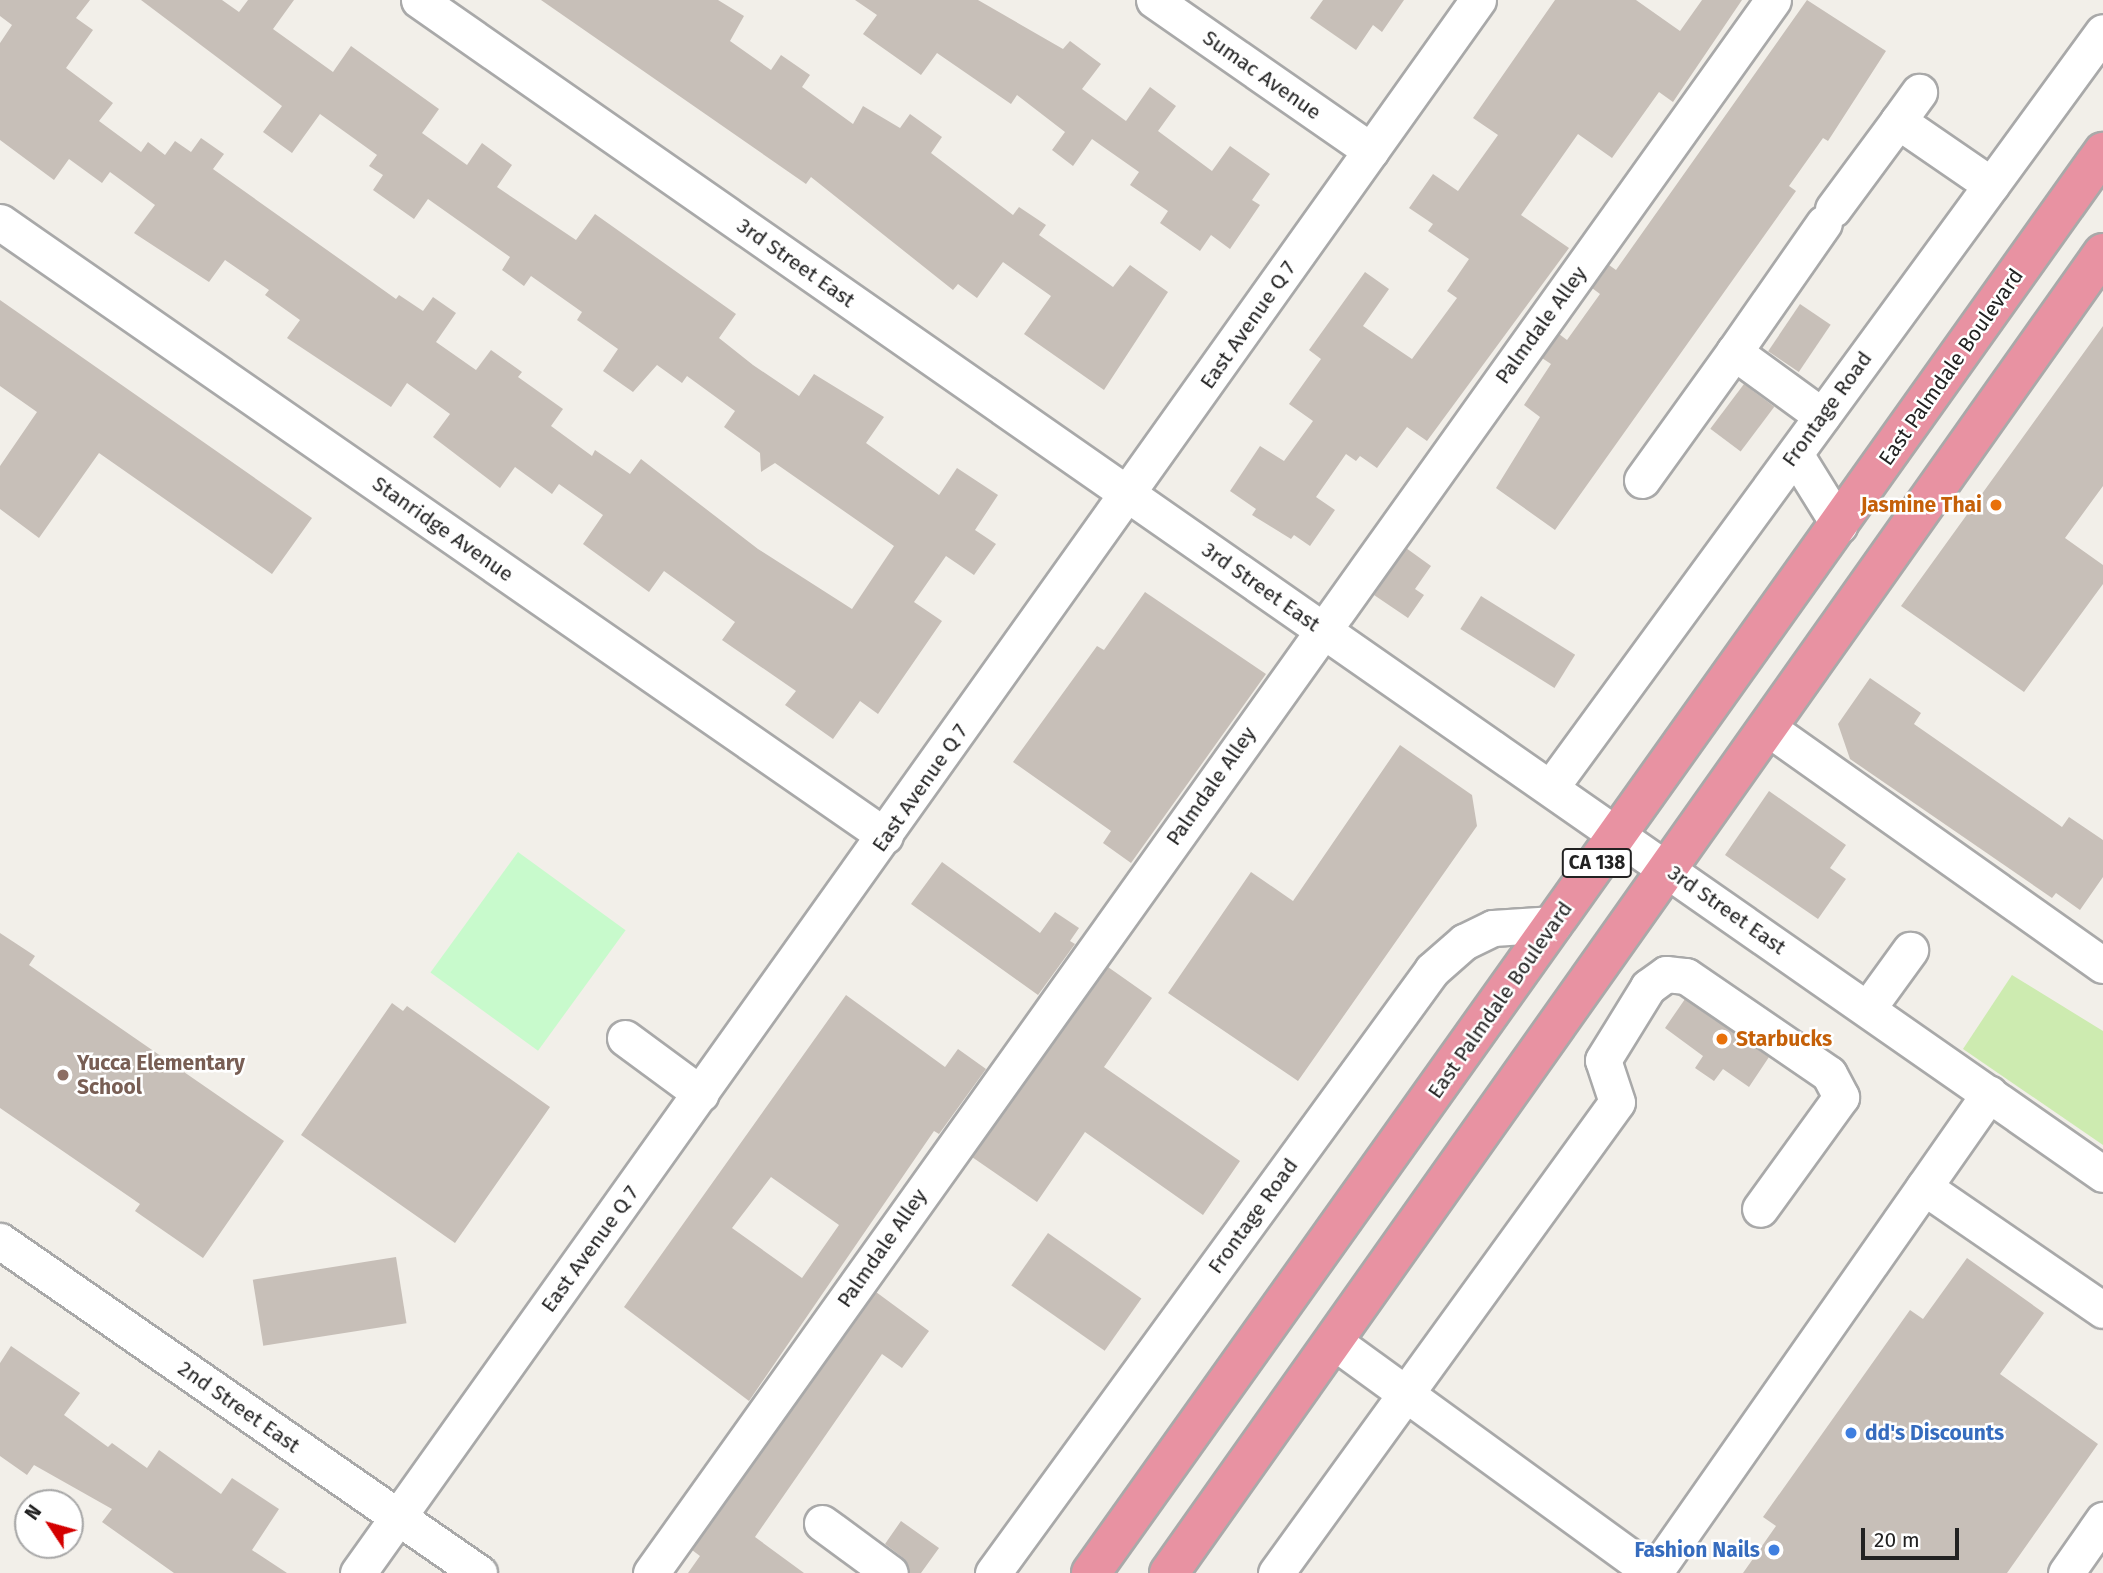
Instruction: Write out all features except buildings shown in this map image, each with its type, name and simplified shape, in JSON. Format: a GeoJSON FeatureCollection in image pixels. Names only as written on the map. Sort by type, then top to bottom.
{"type":"FeatureCollection","features":[{"type":"Feature","properties":{"kind":"highway","name":"East Palmdale Boulevard"},"geometry":{"type":"LineString","coordinates":[[1091,1573],[2103,152]]}},
{"type":"Feature","properties":{"kind":"highway","name":"CA 138"},"geometry":{"type":"LineString","coordinates":[[1169,1573],[2103,253]]}},
{"type":"Feature","properties":{"kind":"street","name":"3rd Street East"},"geometry":{"type":"LineString","coordinates":[[419,0],[1322,630],[1618,833],[2103,1174]]}},
{"type":"Feature","properties":{"kind":"street","name":"Sumac Avenue"},"geometry":{"type":"LineString","coordinates":[[1154,0],[1371,150]]}},
{"type":"Feature","properties":{"kind":"street","name":"East Avenue Q 7"},"geometry":{"type":"LineString","coordinates":[[358,1573],[1478,0]]}},
{"type":"Feature","properties":{"kind":"street","name":"Palmdale Alley"},"geometry":{"type":"LineString","coordinates":[[651,1573],[1773,0]]}},
{"type":"Feature","properties":{"kind":"street","name":"Frontage Road"},"geometry":{"type":"LineString","coordinates":[[1551,787],[2103,32]]}},
{"type":"Feature","properties":{"kind":"street"},"geometry":{"type":"LineString","coordinates":[[1642,480],[1919,92]]}},
{"type":"Feature","properties":{"kind":"street"},"geometry":{"type":"LineString","coordinates":[[1898,121],[1991,185]]}},
{"type":"Feature","properties":{"kind":"street","name":"Stanridge Avenue"},"geometry":{"type":"LineString","coordinates":[[0,222],[885,836]]}},
{"type":"Feature","properties":{"kind":"street"},"geometry":{"type":"LineString","coordinates":[[1734,352],[1822,416]]}},
{"type":"Feature","properties":{"kind":"street"},"geometry":{"type":"LineString","coordinates":[[1795,454],[1839,524]]}},
{"type":"Feature","properties":{"kind":"street"},"geometry":{"type":"LineString","coordinates":[[1768,728],[2103,965]]}},
{"type":"Feature","properties":{"kind":"street","name":"Frontage Road"},"geometry":{"type":"LineString","coordinates":[[993,1573],[1432,970],[1464,942],[1493,928],[1555,924]]}},
{"type":"Feature","properties":{"kind":"street"},"geometry":{"type":"LineString","coordinates":[[1868,1008],[1910,950]]}},
{"type":"Feature","properties":{"kind":"street"},"geometry":{"type":"LineString","coordinates":[[1276,1573],[1616,1102],[1603,1060],[1648,987],[1665,974],[1686,976],[1829,1074],[1840,1097],[1760,1209]]}},
{"type":"Feature","properties":{"kind":"street"},"geometry":{"type":"LineString","coordinates":[[625,1038],[701,1094]]}},
{"type":"Feature","properties":{"kind":"street"},"geometry":{"type":"LineString","coordinates":[[1333,1341],[1653,1573],[1989,1094]]}},
{"type":"Feature","properties":{"kind":"street"},"geometry":{"type":"LineString","coordinates":[[1924,1187],[2103,1310]]}},
{"type":"Feature","properties":{"kind":"street","name":"2nd Street East"},"geometry":{"type":"LineString","coordinates":[[0,1241],[479,1573]]}},
{"type":"Feature","properties":{"kind":"street"},"geometry":{"type":"LineString","coordinates":[[2066,1573],[2103,1520]]}},
{"type":"Feature","properties":{"kind":"street"},"geometry":{"type":"LineString","coordinates":[[822,1523],[890,1573]]}},
{"type":"Feature","properties":{"kind":"green space"},"geometry":{"type":"Polygon","coordinates":[[[518,852],[626,930],[538,1051],[430,973],[518,852]]]}},
{"type":"Feature","properties":{"kind":"green space"},"geometry":{"type":"Polygon","coordinates":[[[2012,975],[2103,1031],[2103,1145],[1963,1049],[2012,975]]]}},
{"type":"Feature","properties":{"kind":"place","name":"Jasmine Thai"},"geometry":{"type":"Point","coordinates":[1996,505]}},
{"type":"Feature","properties":{"kind":"place","name":"Starbucks"},"geometry":{"type":"Point","coordinates":[1722,1039]}},
{"type":"Feature","properties":{"kind":"place","name":"Yucca Elementary School"},"geometry":{"type":"Point","coordinates":[63,1075]}},
{"type":"Feature","properties":{"kind":"place","name":"dd's Discounts"},"geometry":{"type":"Point","coordinates":[1851,1433]}},
{"type":"Feature","properties":{"kind":"place","name":"Fashion Nails"},"geometry":{"type":"Point","coordinates":[1774,1550]}}]}
